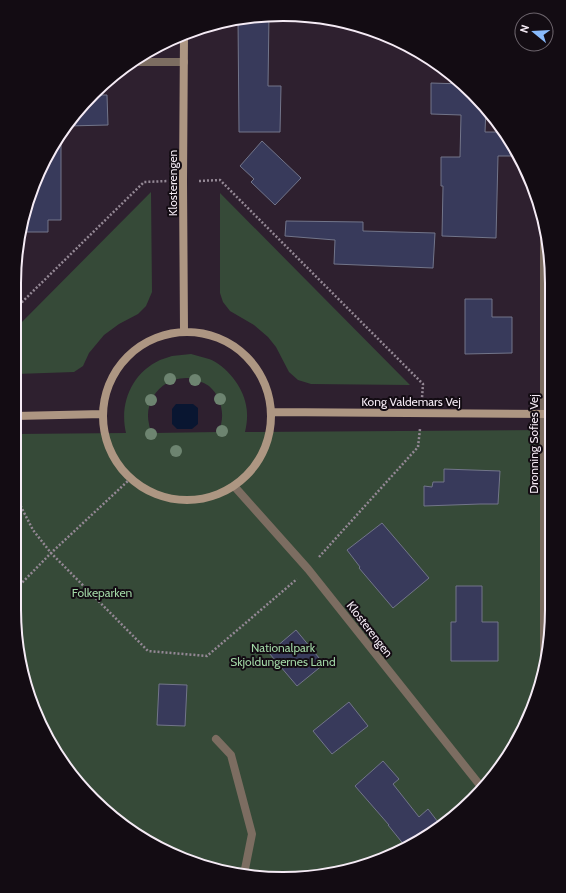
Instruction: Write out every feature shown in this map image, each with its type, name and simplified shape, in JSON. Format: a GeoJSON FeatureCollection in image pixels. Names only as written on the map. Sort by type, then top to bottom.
{"type":"FeatureCollection","features":[{"type":"Feature","properties":{"kind":"main road","name":"Klosterengen"},"geometry":{"type":"LineString","coordinates":[[184,41],[184,331]]}},
{"type":"Feature","properties":{"kind":"main road"},"geometry":{"type":"LineString","coordinates":[[184,331],[210,334],[234,345],[253,363],[260,375],[266,386],[272,412],[269,434],[262,454],[250,472],[234,486],[208,498],[181,500],[154,493],[130,478],[115,460],[106,438],[103,414],[107,389],[119,366],[137,348],[159,336],[184,331]]}},
{"type":"Feature","properties":{"kind":"main road","name":"Kong Valdemars Vej"},"geometry":{"type":"LineString","coordinates":[[272,412],[545,414]]}},
{"type":"Feature","properties":{"kind":"main road"},"geometry":{"type":"LineString","coordinates":[[21,416],[103,414]]}},
{"type":"Feature","properties":{"kind":"street"},"geometry":{"type":"LineString","coordinates":[[142,62],[184,62]]}},
{"type":"Feature","properties":{"kind":"street","name":"Klosterengen"},"geometry":{"type":"LineString","coordinates":[[234,486],[308,570],[479,784]]}},
{"type":"Feature","properties":{"kind":"street"},"geometry":{"type":"LineString","coordinates":[[216,739],[231,755],[252,834],[245,869]]}},
{"type":"Feature","properties":{"kind":"path"},"geometry":{"type":"LineString","coordinates":[[21,303],[144,182],[220,180],[423,384],[422,413],[418,447],[308,570],[207,656],[148,651],[51,553],[33,530],[21,507]]}},
{"type":"Feature","properties":{"kind":"path"},"geometry":{"type":"LineString","coordinates":[[21,584],[51,553],[130,478]]}},
{"type":"Feature","properties":{"kind":"green space"},"geometry":{"type":"Polygon","coordinates":[[[151,192],[152,292],[146,306],[138,314],[119,324],[104,335],[89,353],[83,366],[74,372],[21,374],[21,323],[151,192]]]}},
{"type":"Feature","properties":{"kind":"green space"},"geometry":{"type":"Polygon","coordinates":[[[220,193],[410,385],[311,384],[298,380],[289,372],[276,347],[268,337],[254,325],[230,311],[223,302],[220,293],[220,193]]]}},
{"type":"Feature","properties":{"kind":"green space","name":"Nationalpark Skjoldungernes Land"},"geometry":{"type":"Polygon","coordinates":[[[191,354],[207,358],[222,366],[227,371],[237,384],[244,398],[247,412],[245,432],[545,430],[545,610],[543,644],[531,694],[510,741],[501,756],[480,783],[456,807],[429,828],[399,845],[351,863],[317,870],[283,872],[249,870],[199,858],[152,837],[137,828],[110,807],[86,783],[65,756],[48,726],[30,678],[23,644],[21,610],[21,434],[126,433],[124,411],[126,400],[135,381],[150,366],[160,360],[172,356],[191,354]],[[189,378],[175,380],[162,386],[154,395],[149,406],[149,426],[153,433],[218,432],[222,420],[220,402],[209,386],[189,378]]]}},
{"type":"Feature","properties":{"kind":"water"},"geometry":{"type":"Polygon","coordinates":[[[176,404],[193,404],[198,408],[198,424],[192,429],[177,429],[172,424],[172,409],[176,404]]]}},
{"type":"Feature","properties":{"kind":"building"},"geometry":{"type":"Polygon","coordinates":[[[269,22],[268,86],[281,86],[280,132],[239,132],[238,25],[269,22]]]}},
{"type":"Feature","properties":{"kind":"building"},"geometry":{"type":"Polygon","coordinates":[[[431,83],[453,84],[486,117],[485,132],[497,132],[512,156],[498,156],[496,238],[442,236],[443,186],[441,186],[441,157],[460,157],[461,115],[431,114],[431,83]]]}},
{"type":"Feature","properties":{"kind":"building"},"geometry":{"type":"Polygon","coordinates":[[[101,95],[107,95],[108,125],[74,126],[86,110],[101,95]]]}},
{"type":"Feature","properties":{"kind":"building"},"geometry":{"type":"Polygon","coordinates":[[[262,141],[301,178],[275,205],[251,182],[254,179],[240,166],[262,141]]]}},
{"type":"Feature","properties":{"kind":"building"},"geometry":{"type":"Polygon","coordinates":[[[61,144],[61,220],[48,220],[48,232],[26,232],[41,183],[61,144]]]}},
{"type":"Feature","properties":{"kind":"building"},"geometry":{"type":"Polygon","coordinates":[[[286,221],[363,222],[363,231],[435,233],[433,268],[334,264],[335,240],[285,236],[286,221]]]}},
{"type":"Feature","properties":{"kind":"building"},"geometry":{"type":"Polygon","coordinates":[[[465,299],[492,299],[492,317],[512,317],[512,353],[465,354],[465,299]]]}},
{"type":"Feature","properties":{"kind":"building"},"geometry":{"type":"Polygon","coordinates":[[[444,469],[500,471],[498,504],[424,506],[424,486],[432,487],[433,482],[444,482],[444,469]]]}},
{"type":"Feature","properties":{"kind":"building"},"geometry":{"type":"Polygon","coordinates":[[[382,523],[429,578],[393,608],[359,568],[360,567],[347,550],[382,523]]]}},
{"type":"Feature","properties":{"kind":"building"},"geometry":{"type":"Polygon","coordinates":[[[456,586],[482,586],[482,622],[498,622],[498,661],[451,661],[451,622],[456,622],[456,586]]]}},
{"type":"Feature","properties":{"kind":"building"},"geometry":{"type":"Polygon","coordinates":[[[296,630],[324,664],[297,686],[269,653],[296,630]]]}},
{"type":"Feature","properties":{"kind":"building"},"geometry":{"type":"Polygon","coordinates":[[[159,684],[187,685],[185,726],[157,725],[159,684]]]}},
{"type":"Feature","properties":{"kind":"building"},"geometry":{"type":"Polygon","coordinates":[[[349,702],[368,726],[332,754],[313,731],[349,702]]]}},
{"type":"Feature","properties":{"kind":"building"},"geometry":{"type":"Polygon","coordinates":[[[383,761],[399,779],[393,784],[419,817],[428,809],[438,821],[403,843],[355,786],[383,761]]]}},
{"type":"Feature","properties":{"kind":"park label","name":"Folkeparken"},"geometry":{"type":"Point","coordinates":[102,592]}}]}
